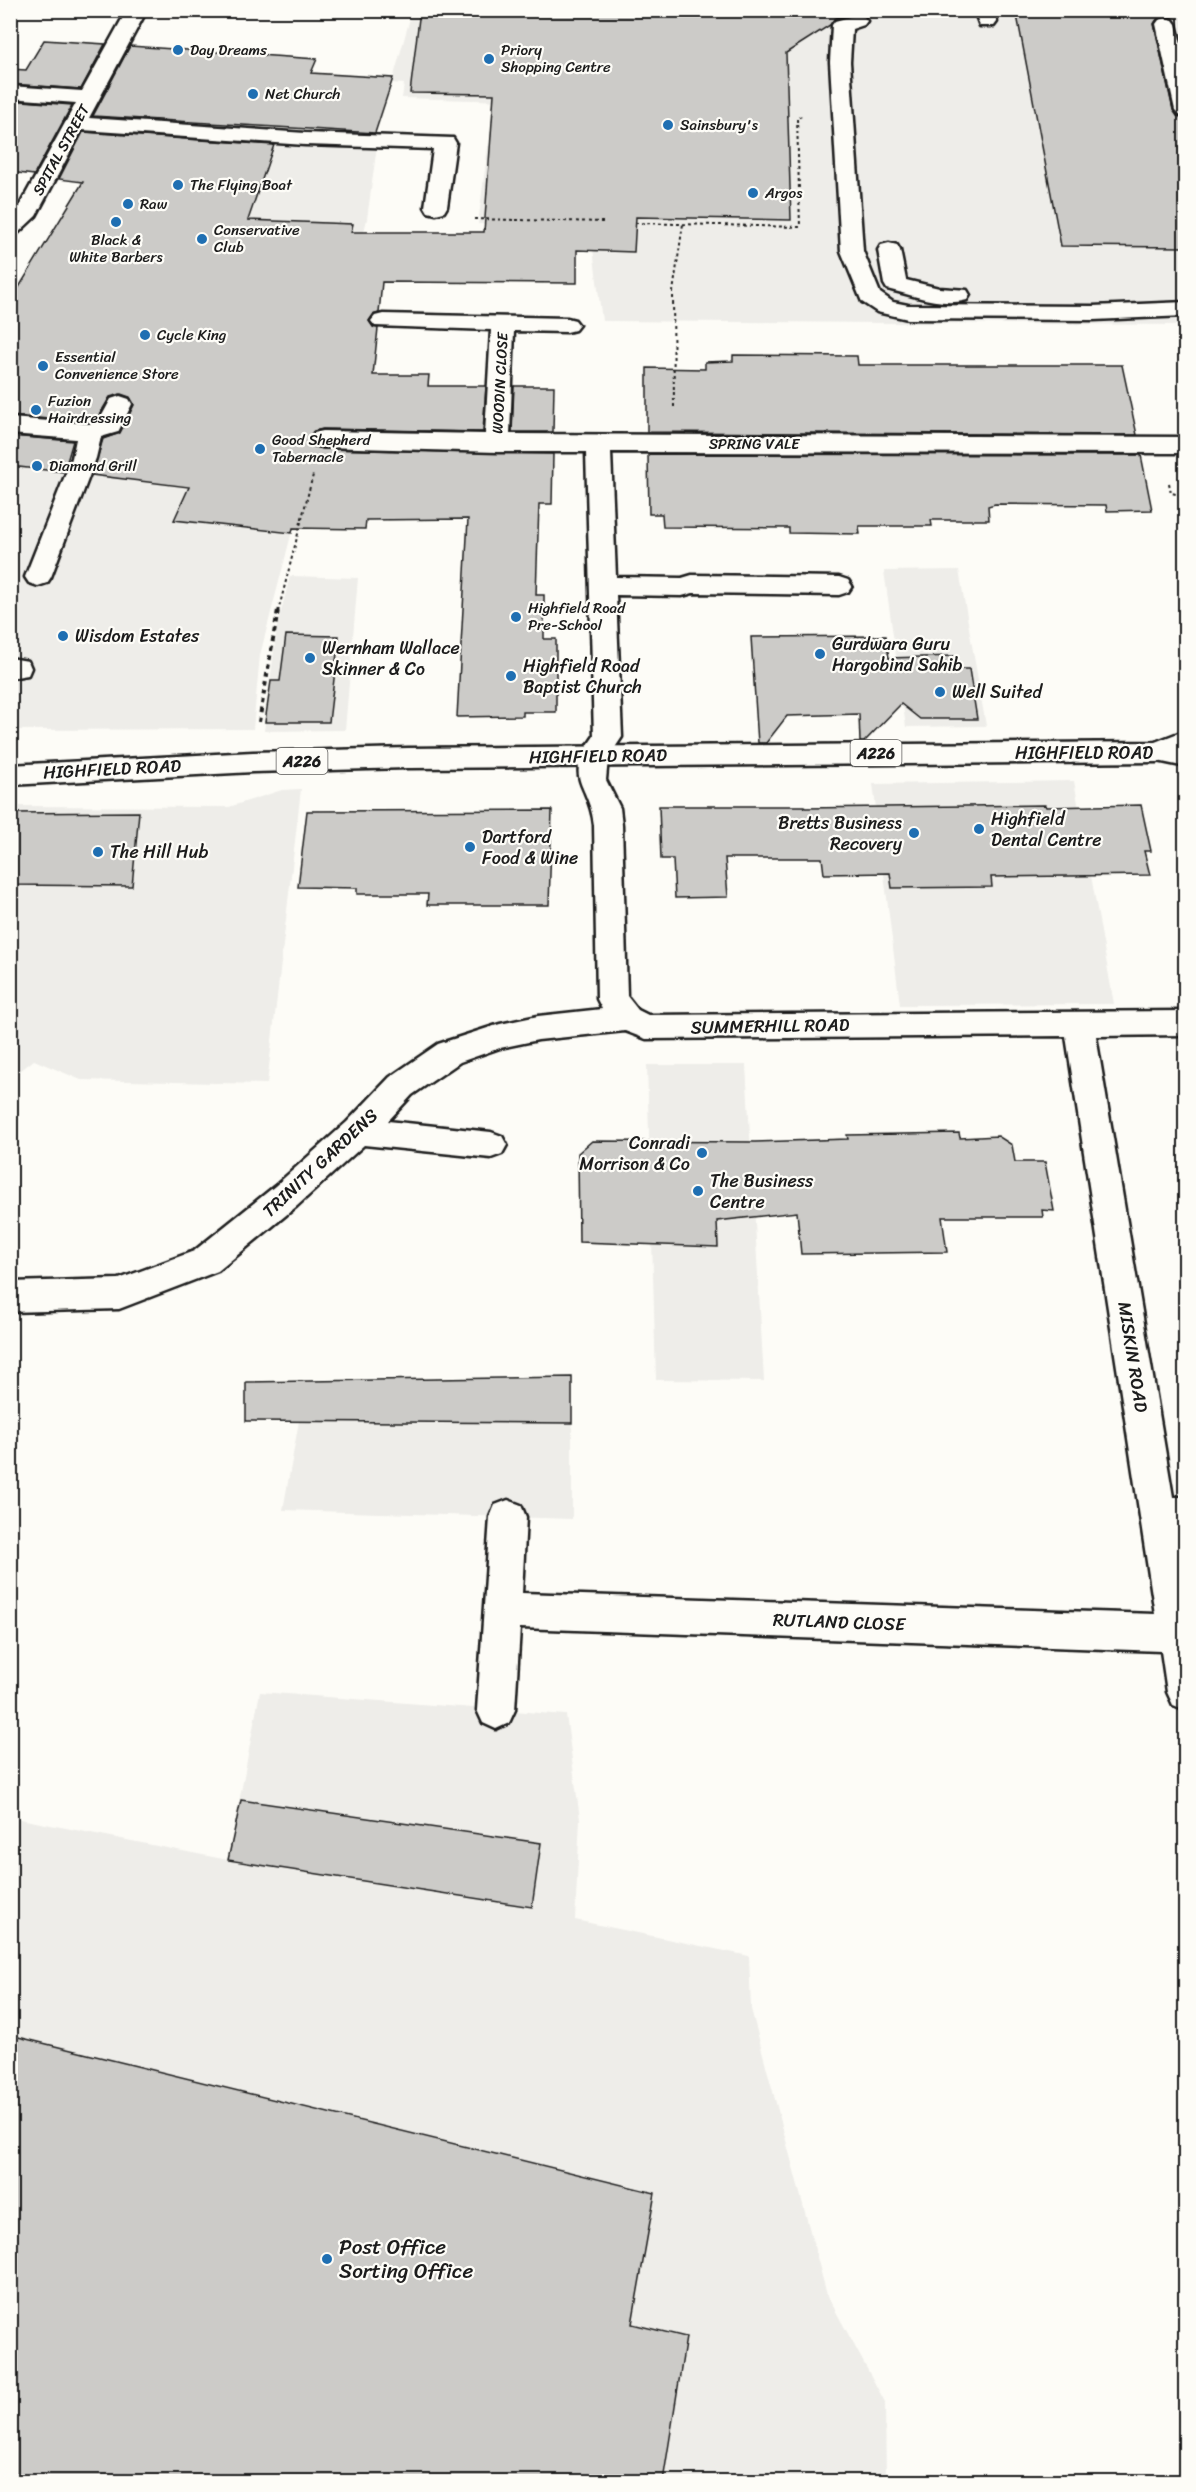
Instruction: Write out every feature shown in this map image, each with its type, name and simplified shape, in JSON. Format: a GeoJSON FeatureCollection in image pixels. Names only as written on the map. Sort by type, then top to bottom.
{"type":"FeatureCollection","features":[{"type":"Feature","properties":{"kind":"street","name":"SPITAL STREET"},"geometry":{"type":"LineString","coordinates":[[10,228],[25,216],[137,10]]}},
{"type":"Feature","properties":{"kind":"street"},"geometry":{"type":"LineString","coordinates":[[857,21],[842,26],[840,62],[852,251],[870,297],[885,307],[908,312],[1093,313],[1185,309]]}},
{"type":"Feature","properties":{"kind":"street"},"geometry":{"type":"LineString","coordinates":[[1166,24],[1185,110]]}},
{"type":"Feature","properties":{"kind":"street"},"geometry":{"type":"LineString","coordinates":[[10,92],[89,98]]}},
{"type":"Feature","properties":{"kind":"street"},"geometry":{"type":"LineString","coordinates":[[75,123],[304,139],[445,143],[436,207]]}},
{"type":"Feature","properties":{"kind":"street"},"geometry":{"type":"LineString","coordinates":[[889,250],[895,284],[939,295],[1148,300],[1185,297]]}},
{"type":"Feature","properties":{"kind":"street","name":"WOODIN CLOSE"},"geometry":{"type":"LineString","coordinates":[[383,321],[567,325]]}},
{"type":"Feature","properties":{"kind":"street","name":"WOODIN CLOSE"},"geometry":{"type":"LineString","coordinates":[[496,444],[503,323]]}},
{"type":"Feature","properties":{"kind":"street"},"geometry":{"type":"LineString","coordinates":[[10,426],[90,432],[109,426],[120,404]]}},
{"type":"Feature","properties":{"kind":"street"},"geometry":{"type":"LineString","coordinates":[[38,577],[84,458],[90,432]]}},
{"type":"Feature","properties":{"kind":"street","name":"SPRING VALE"},"geometry":{"type":"LineString","coordinates":[[323,440],[496,444],[1185,445]]}},
{"type":"Feature","properties":{"kind":"street"},"geometry":{"type":"LineString","coordinates":[[598,444],[608,736],[594,757],[592,780],[606,808],[608,825],[612,999],[627,1019]]}},
{"type":"Feature","properties":{"kind":"street"},"geometry":{"type":"LineString","coordinates":[[603,586],[682,587],[692,584],[839,586]]}},
{"type":"Feature","properties":{"kind":"street","name":"A226"},"geometry":{"type":"LineString","coordinates":[[1158,752],[1185,740]]}},
{"type":"Feature","properties":{"kind":"street","name":"HIGHFIELD ROAD"},"geometry":{"type":"LineString","coordinates":[[10,775],[254,762],[1158,752],[1185,757]]}},
{"type":"Feature","properties":{"kind":"street","name":"SUMMERHILL ROAD"},"geometry":{"type":"LineString","coordinates":[[627,1019],[645,1028],[1185,1023]]}},
{"type":"Feature","properties":{"kind":"street","name":"TRINITY GARDENS"},"geometry":{"type":"LineString","coordinates":[[10,1297],[119,1294],[206,1261],[286,1196],[358,1131],[400,1086],[449,1053],[500,1036],[529,1030],[627,1019]]}},
{"type":"Feature","properties":{"kind":"street","name":"MISKIN ROAD"},"geometry":{"type":"LineString","coordinates":[[1079,1023],[1171,1514],[1176,1634],[1185,1692]]}},
{"type":"Feature","properties":{"kind":"street"},"geometry":{"type":"LineString","coordinates":[[358,1131],[491,1145]]}},
{"type":"Feature","properties":{"kind":"street"},"geometry":{"type":"LineString","coordinates":[[496,1710],[508,1517]]}},
{"type":"Feature","properties":{"kind":"street","name":"RUTLAND CLOSE"},"geometry":{"type":"LineString","coordinates":[[502,1610],[1176,1634]]}},
{"type":"Feature","properties":{"kind":"path"},"geometry":{"type":"LineString","coordinates":[[636,223],[800,226],[797,118],[809,112]]}},
{"type":"Feature","properties":{"kind":"path"},"geometry":{"type":"LineString","coordinates":[[436,207],[452,219],[605,222]]}},
{"type":"Feature","properties":{"kind":"path"},"geometry":{"type":"LineString","coordinates":[[676,444],[671,304],[676,250],[683,224]]}},
{"type":"Feature","properties":{"kind":"path"},"geometry":{"type":"LineString","coordinates":[[254,762],[266,662],[293,545],[323,440]]}},
{"type":"Feature","properties":{"kind":"path"},"geometry":{"type":"LineString","coordinates":[[1169,483],[1171,493],[1185,496]]}},
{"type":"Feature","properties":{"kind":"shaded area"},"geometry":{"type":"Polygon","coordinates":[[[412,11],[1185,11],[1185,325],[602,321],[590,225],[478,224],[488,146],[538,146],[545,102],[402,98],[404,84],[392,83],[412,11]]]}},
{"type":"Feature","properties":{"kind":"shaded area"},"geometry":{"type":"Polygon","coordinates":[[[106,132],[239,141],[377,146],[367,219],[355,271],[71,208],[106,132]]]}},
{"type":"Feature","properties":{"kind":"shaded area"},"geometry":{"type":"Polygon","coordinates":[[[10,314],[319,427],[260,655],[253,729],[11,730],[10,314]]]}},
{"type":"Feature","properties":{"kind":"shaded area"},"geometry":{"type":"Polygon","coordinates":[[[959,570],[986,726],[906,727],[884,571],[959,570]]]}},
{"type":"Feature","properties":{"kind":"shaded area"},"geometry":{"type":"Polygon","coordinates":[[[290,576],[358,578],[345,730],[264,731],[277,627],[290,576]]]}},
{"type":"Feature","properties":{"kind":"shaded area"},"geometry":{"type":"Polygon","coordinates":[[[1074,781],[1114,1004],[900,1005],[873,784],[1074,781]]]}},
{"type":"Feature","properties":{"kind":"shaded area"},"geometry":{"type":"Polygon","coordinates":[[[301,789],[267,1084],[81,1080],[34,1060],[11,1078],[11,806],[229,807],[282,790],[301,789]]]}},
{"type":"Feature","properties":{"kind":"shaded area"},"geometry":{"type":"Polygon","coordinates":[[[647,1065],[746,1065],[764,1381],[656,1380],[647,1065]]]}},
{"type":"Feature","properties":{"kind":"shaded area"},"geometry":{"type":"Polygon","coordinates":[[[572,1377],[572,1519],[283,1510],[299,1421],[303,1381],[572,1377]]]}},
{"type":"Feature","properties":{"kind":"shaded area"},"geometry":{"type":"Polygon","coordinates":[[[260,1692],[566,1715],[580,1819],[575,1920],[749,1956],[751,2009],[827,2295],[885,2402],[886,2481],[11,2481],[10,1817],[228,1860],[260,1692]]]}},
{"type":"Feature","properties":{"kind":"building"},"geometry":{"type":"Polygon","coordinates":[[[420,10],[852,10],[834,19],[830,25],[786,53],[791,220],[636,217],[634,252],[577,250],[577,283],[382,282],[379,313],[373,315],[369,321],[373,327],[378,328],[373,375],[429,375],[428,386],[486,386],[483,432],[323,429],[314,431],[309,438],[312,446],[323,449],[553,454],[552,504],[539,504],[536,595],[544,595],[544,639],[556,639],[556,712],[523,712],[523,716],[457,717],[468,519],[366,520],[365,529],[293,528],[292,533],[174,520],[189,487],[92,475],[103,439],[120,433],[134,405],[130,397],[121,394],[110,397],[97,419],[89,422],[10,416],[10,302],[83,182],[59,179],[83,132],[274,145],[248,220],[353,224],[351,232],[484,232],[494,94],[410,93],[420,10]]]}},
{"type":"Feature","properties":{"kind":"building"},"geometry":{"type":"Polygon","coordinates":[[[1016,10],[1163,10],[1164,16],[1157,19],[1154,24],[1173,110],[1177,116],[1185,118],[1185,247],[1061,246],[1016,10]]]}},
{"type":"Feature","properties":{"kind":"building"},"geometry":{"type":"Polygon","coordinates":[[[44,40],[105,44],[81,89],[10,84],[10,69],[26,70],[44,40]]]}},
{"type":"Feature","properties":{"kind":"building","name":"Net Church"},"geometry":{"type":"Polygon","coordinates":[[[130,46],[317,59],[311,73],[393,78],[375,133],[93,116],[130,46]]]}},
{"type":"Feature","properties":{"kind":"building"},"geometry":{"type":"Polygon","coordinates":[[[10,100],[72,105],[34,175],[10,172],[10,100]]]}},
{"type":"Feature","properties":{"kind":"building"},"geometry":{"type":"Polygon","coordinates":[[[733,355],[857,356],[858,365],[1122,365],[1137,435],[647,432],[647,368],[705,369],[705,362],[733,361],[733,355]]]}},
{"type":"Feature","properties":{"kind":"building"},"geometry":{"type":"Polygon","coordinates":[[[514,386],[554,386],[553,432],[512,432],[514,386]]]}},
{"type":"Feature","properties":{"kind":"building"},"geometry":{"type":"Polygon","coordinates":[[[10,436],[73,441],[64,472],[10,466],[10,436]]]}},
{"type":"Feature","properties":{"kind":"building"},"geometry":{"type":"Polygon","coordinates":[[[648,454],[1141,455],[1152,510],[1107,511],[1106,505],[995,504],[988,506],[989,520],[931,520],[932,526],[859,526],[860,534],[789,533],[789,528],[663,527],[662,514],[649,514],[648,454]]]}},
{"type":"Feature","properties":{"kind":"building","name":"Wernham Wallace Skinner & Co"},"geometry":{"type":"Polygon","coordinates":[[[286,635],[339,636],[329,722],[265,722],[271,681],[280,681],[286,635]]]}},
{"type":"Feature","properties":{"kind":"building","name":"Gurdwara Guru Hargobind Sahib"},"geometry":{"type":"Polygon","coordinates":[[[886,636],[889,658],[954,656],[956,669],[969,669],[977,719],[920,719],[901,704],[864,742],[860,742],[859,714],[787,716],[766,743],[758,743],[751,637],[886,636]]]}},
{"type":"Feature","properties":{"kind":"building"},"geometry":{"type":"Polygon","coordinates":[[[1045,805],[1046,807],[1141,805],[1151,851],[1144,851],[1150,875],[991,877],[992,887],[892,888],[890,873],[824,874],[822,858],[725,858],[728,897],[675,898],[673,859],[661,859],[659,806],[804,806],[805,808],[1045,805]]]}},
{"type":"Feature","properties":{"kind":"building"},"geometry":{"type":"Polygon","coordinates":[[[552,810],[549,905],[427,905],[428,894],[357,894],[357,888],[298,887],[307,811],[552,810]]]}},
{"type":"Feature","properties":{"kind":"building","name":"The Hill Hub"},"geometry":{"type":"Polygon","coordinates":[[[139,812],[132,886],[10,885],[10,813],[139,812]]]}},
{"type":"Feature","properties":{"kind":"building"},"geometry":{"type":"Polygon","coordinates":[[[959,1133],[960,1138],[998,1136],[1012,1145],[1015,1162],[1045,1162],[1054,1211],[1042,1210],[1043,1217],[942,1217],[947,1252],[801,1254],[797,1212],[717,1221],[718,1247],[579,1242],[578,1153],[592,1141],[755,1142],[848,1139],[847,1135],[959,1133]]]}},
{"type":"Feature","properties":{"kind":"building"},"geometry":{"type":"Polygon","coordinates":[[[572,1377],[572,1423],[246,1421],[246,1382],[572,1377]]]}},
{"type":"Feature","properties":{"kind":"building"},"geometry":{"type":"Polygon","coordinates":[[[241,1800],[541,1843],[532,1907],[228,1860],[241,1800]]]}},
{"type":"Feature","properties":{"kind":"building","name":"Post Office Sorting Office"},"geometry":{"type":"Polygon","coordinates":[[[10,2035],[655,2193],[632,2324],[686,2337],[663,2481],[10,2481],[10,2035]]]}},
{"type":"Feature","properties":{"kind":"place","name":"Day Dreams"},"geometry":{"type":"Point","coordinates":[178,50]}},
{"type":"Feature","properties":{"kind":"place","name":"Priory Shopping Centre"},"geometry":{"type":"Point","coordinates":[489,59]}},
{"type":"Feature","properties":{"kind":"place","name":"Net Church"},"geometry":{"type":"Point","coordinates":[253,94]}},
{"type":"Feature","properties":{"kind":"place","name":"Sainsbury's"},"geometry":{"type":"Point","coordinates":[668,125]}},
{"type":"Feature","properties":{"kind":"place","name":"The Flying Boat"},"geometry":{"type":"Point","coordinates":[178,185]}},
{"type":"Feature","properties":{"kind":"place","name":"Argos"},"geometry":{"type":"Point","coordinates":[753,193]}},
{"type":"Feature","properties":{"kind":"place","name":"Raw"},"geometry":{"type":"Point","coordinates":[128,204]}},
{"type":"Feature","properties":{"kind":"place","name":"Black & White Barbers"},"geometry":{"type":"Point","coordinates":[116,222]}},
{"type":"Feature","properties":{"kind":"place","name":"Conservative Club"},"geometry":{"type":"Point","coordinates":[202,239]}},
{"type":"Feature","properties":{"kind":"place","name":"Cycle King"},"geometry":{"type":"Point","coordinates":[145,335]}},
{"type":"Feature","properties":{"kind":"place","name":"Essential Convenience Store"},"geometry":{"type":"Point","coordinates":[43,366]}},
{"type":"Feature","properties":{"kind":"place","name":"Fuzion Hairdressing"},"geometry":{"type":"Point","coordinates":[36,410]}},
{"type":"Feature","properties":{"kind":"place","name":"Good Shepherd Tabernacle"},"geometry":{"type":"Point","coordinates":[260,449]}},
{"type":"Feature","properties":{"kind":"place","name":"Diamond Grill"},"geometry":{"type":"Point","coordinates":[37,466]}},
{"type":"Feature","properties":{"kind":"place","name":"Highfield Road Pre-School"},"geometry":{"type":"Point","coordinates":[516,617]}},
{"type":"Feature","properties":{"kind":"place","name":"Wisdom Estates"},"geometry":{"type":"Point","coordinates":[63,636]}},
{"type":"Feature","properties":{"kind":"place","name":"Gurdwara Guru Hargobind Sahib"},"geometry":{"type":"Point","coordinates":[820,654]}},
{"type":"Feature","properties":{"kind":"place","name":"Wernham Wallace Skinner & Co"},"geometry":{"type":"Point","coordinates":[310,658]}},
{"type":"Feature","properties":{"kind":"place","name":"Highfield Road Baptist Church"},"geometry":{"type":"Point","coordinates":[511,676]}},
{"type":"Feature","properties":{"kind":"place","name":"Well Suited"},"geometry":{"type":"Point","coordinates":[940,692]}},
{"type":"Feature","properties":{"kind":"place","name":"Highfield Dental Centre"},"geometry":{"type":"Point","coordinates":[979,829]}},
{"type":"Feature","properties":{"kind":"place","name":"Bretts Business Recovery"},"geometry":{"type":"Point","coordinates":[914,833]}},
{"type":"Feature","properties":{"kind":"place","name":"Dartford Food & Wine"},"geometry":{"type":"Point","coordinates":[470,847]}},
{"type":"Feature","properties":{"kind":"place","name":"The Hill Hub"},"geometry":{"type":"Point","coordinates":[98,852]}},
{"type":"Feature","properties":{"kind":"place","name":"Conradi Morrison & Co"},"geometry":{"type":"Point","coordinates":[702,1153]}},
{"type":"Feature","properties":{"kind":"place","name":"The Business Centre"},"geometry":{"type":"Point","coordinates":[698,1191]}},
{"type":"Feature","properties":{"kind":"place","name":"Post Office Sorting Office"},"geometry":{"type":"Point","coordinates":[327,2259]}}]}
